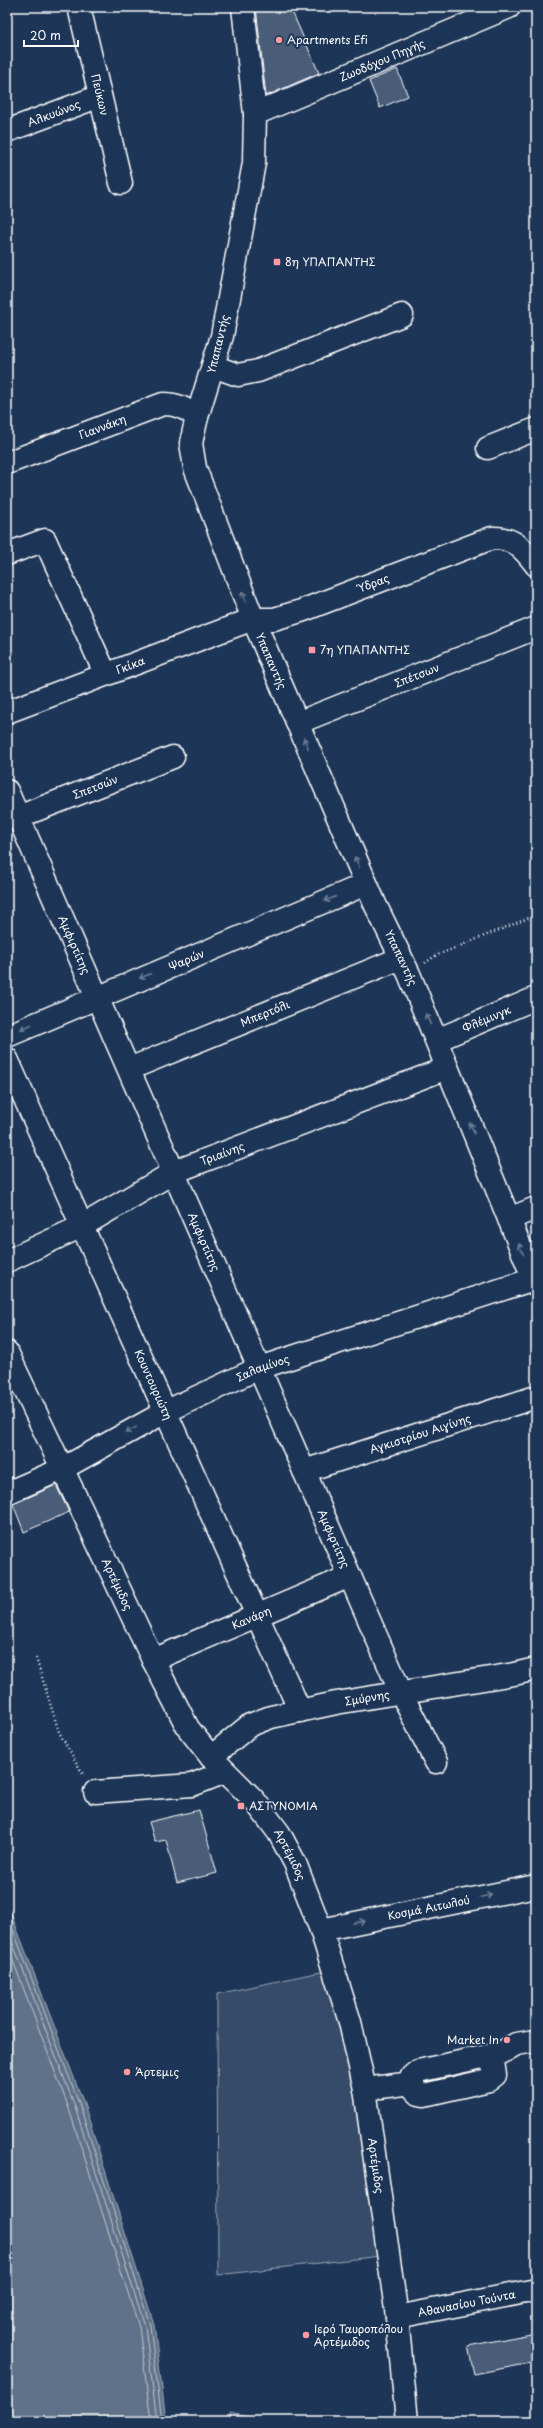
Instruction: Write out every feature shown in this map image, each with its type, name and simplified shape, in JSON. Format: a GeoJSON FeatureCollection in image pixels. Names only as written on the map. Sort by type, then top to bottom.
{"type":"FeatureCollection","features":[{"type":"Feature","properties":{"kind":"street","name":"Πεύκων"},"geometry":{"type":"LineString","coordinates":[[79,7],[121,183]]}},
{"type":"Feature","properties":{"kind":"street","name":"Υπαπαντής"},"geometry":{"type":"LineString","coordinates":[[243,7],[255,114],[254,163],[222,336],[196,417],[191,443],[195,468],[253,619],[366,884],[405,966],[437,1040],[447,1068],[535,1282]]}},
{"type":"Feature","properties":{"kind":"street","name":"Ζωοδόχου Πηγής"},"geometry":{"type":"LineString","coordinates":[[255,114],[509,7]]}},
{"type":"Feature","properties":{"kind":"street","name":"Αλκυώνος"},"geometry":{"type":"LineString","coordinates":[[7,131],[100,96]]}},
{"type":"Feature","properties":{"kind":"street"},"geometry":{"type":"LineString","coordinates":[[213,366],[238,374],[258,371],[402,315]]}},
{"type":"Feature","properties":{"kind":"street","name":"Γιαννάκη"},"geometry":{"type":"LineString","coordinates":[[7,463],[163,404],[174,404],[185,408],[196,417]]}},
{"type":"Feature","properties":{"kind":"street"},"geometry":{"type":"LineString","coordinates":[[488,448],[536,429]]}},
{"type":"Feature","properties":{"kind":"street","name":"Ύδρας"},"geometry":{"type":"LineString","coordinates":[[253,619],[274,619],[301,611],[492,538],[510,540],[521,547],[535,563]]}},
{"type":"Feature","properties":{"kind":"street"},"geometry":{"type":"LineString","coordinates":[[7,554],[45,540],[105,673]]}},
{"type":"Feature","properties":{"kind":"street","name":"Γκίκα"},"geometry":{"type":"LineString","coordinates":[[7,712],[105,673],[253,619]]}},
{"type":"Feature","properties":{"kind":"street","name":"Σπέτσων"},"geometry":{"type":"LineString","coordinates":[[297,723],[536,628]]}},
{"type":"Feature","properties":{"kind":"street","name":"Σπετσών"},"geometry":{"type":"LineString","coordinates":[[11,806],[173,757]]}},
{"type":"Feature","properties":{"kind":"street","name":"Αμφιρτίτης"},"geometry":{"type":"LineString","coordinates":[[11,806],[97,996],[401,1693],[436,1762]]}},
{"type":"Feature","properties":{"kind":"street","name":"Ψαρών"},"geometry":{"type":"LineString","coordinates":[[7,1036],[97,996],[366,884]]}},
{"type":"Feature","properties":{"kind":"street","name":"Μπερτόλι"},"geometry":{"type":"LineString","coordinates":[[128,1069],[405,966]]}},
{"type":"Feature","properties":{"kind":"street","name":"Φλέμινγκ"},"geometry":{"type":"LineString","coordinates":[[437,1040],[536,998]]}},
{"type":"Feature","properties":{"kind":"street","name":"Κουντουριώτη"},"geometry":{"type":"LineString","coordinates":[[7,1059],[300,1711]]}},
{"type":"Feature","properties":{"kind":"street","name":"Τριαίνης"},"geometry":{"type":"LineString","coordinates":[[7,1261],[82,1226],[174,1172],[447,1068]]}},
{"type":"Feature","properties":{"kind":"street"},"geometry":{"type":"LineString","coordinates":[[509,1219],[536,1208]]}},
{"type":"Feature","properties":{"kind":"street","name":"Σαλαμίνος"},"geometry":{"type":"LineString","coordinates":[[7,1493],[62,1469],[165,1412],[259,1368],[535,1282]]}},
{"type":"Feature","properties":{"kind":"street","name":"Αρτέμιδος"},"geometry":{"type":"LineString","coordinates":[[7,1352],[153,1660],[188,1728],[218,1765],[254,1800],[279,1833],[294,1863],[321,1930],[350,2022],[365,2089],[397,2317],[406,2393],[407,2421]]}},
{"type":"Feature","properties":{"kind":"street","name":"Αγκιστρίου Αιγίνης"},"geometry":{"type":"LineString","coordinates":[[304,1471],[536,1397]]}},
{"type":"Feature","properties":{"kind":"street","name":"Κανάρη"},"geometry":{"type":"LineString","coordinates":[[153,1660],[350,1576]]}},
{"type":"Feature","properties":{"kind":"street","name":"Σμύρνης"},"geometry":{"type":"LineString","coordinates":[[95,1792],[192,1785],[218,1765],[250,1725],[271,1717],[514,1674],[536,1668]]}},
{"type":"Feature","properties":{"kind":"street","name":"Κοσμά Αιτωλού"},"geometry":{"type":"LineString","coordinates":[[321,1930],[536,1886]]}},
{"type":"Feature","properties":{"kind":"street"},"geometry":{"type":"LineString","coordinates":[[365,2089],[412,2083],[416,2092],[424,2095],[489,2080],[495,2075],[492,2055],[501,2053],[516,2044],[536,2041]]}},
{"type":"Feature","properties":{"kind":"street","name":"Αθανασίου Τούντα"},"geometry":{"type":"LineString","coordinates":[[397,2317],[536,2290]]}},
{"type":"Feature","properties":{"kind":"path"},"geometry":{"type":"LineString","coordinates":[[405,966],[435,956],[536,915]]}},
{"type":"Feature","properties":{"kind":"path"},"geometry":{"type":"LineString","coordinates":[[36,1658],[59,1732],[75,1763],[95,1792]]}},
{"type":"Feature","properties":{"kind":"shaded area"},"geometry":{"type":"Polygon","coordinates":[[[325,1971],[352,2077],[370,2168],[380,2256],[218,2275],[217,1994],[325,1971]]]}},
{"type":"Feature","properties":{"kind":"shaded area"},"geometry":{"type":"Polygon","coordinates":[[[230,2413],[268,2421],[231,2421],[230,2413]]]}},
{"type":"Feature","properties":{"kind":"water"},"geometry":{"type":"Polygon","coordinates":[[[7,1903],[83,2101],[154,2324],[166,2421],[7,2421],[7,1903]]]}},
{"type":"Feature","properties":{"kind":"building","name":"Apartments Efi"},"geometry":{"type":"Polygon","coordinates":[[[256,7],[290,7],[319,73],[266,96],[256,7]]]}},
{"type":"Feature","properties":{"kind":"building"},"geometry":{"type":"Polygon","coordinates":[[[397,69],[408,96],[380,108],[369,81],[397,69]]]}},
{"type":"Feature","properties":{"kind":"building"},"geometry":{"type":"Polygon","coordinates":[[[56,1485],[69,1512],[24,1532],[13,1504],[56,1485]]]}},
{"type":"Feature","properties":{"kind":"building"},"geometry":{"type":"Polygon","coordinates":[[[199,1810],[217,1873],[177,1883],[166,1840],[155,1842],[149,1822],[199,1810]]]}},
{"type":"Feature","properties":{"kind":"building"},"geometry":{"type":"Polygon","coordinates":[[[536,2333],[536,2362],[474,2374],[468,2346],[536,2333]]]}},
{"type":"Feature","properties":{"kind":"place","name":"Apartments Efi"},"geometry":{"type":"Point","coordinates":[279,40]}},
{"type":"Feature","properties":{"kind":"place","name":"8η ΥΠΑΠΑΝΤΗΣ"},"geometry":{"type":"Point","coordinates":[277,262]}},
{"type":"Feature","properties":{"kind":"place","name":"7η ΥΠΑΠΑΝΤΗΣ"},"geometry":{"type":"Point","coordinates":[312,650]}},
{"type":"Feature","properties":{"kind":"place","name":"ΑΣΤΥΝΟΜΙΑ"},"geometry":{"type":"Point","coordinates":[241,1806]}},
{"type":"Feature","properties":{"kind":"place","name":"Market In"},"geometry":{"type":"Point","coordinates":[507,2040]}},
{"type":"Feature","properties":{"kind":"place","name":"Άρτεμις"},"geometry":{"type":"Point","coordinates":[127,2072]}},
{"type":"Feature","properties":{"kind":"place","name":"Ιερό Ταυροπόλου Αρτέμιδος"},"geometry":{"type":"Point","coordinates":[306,2335]}}]}
